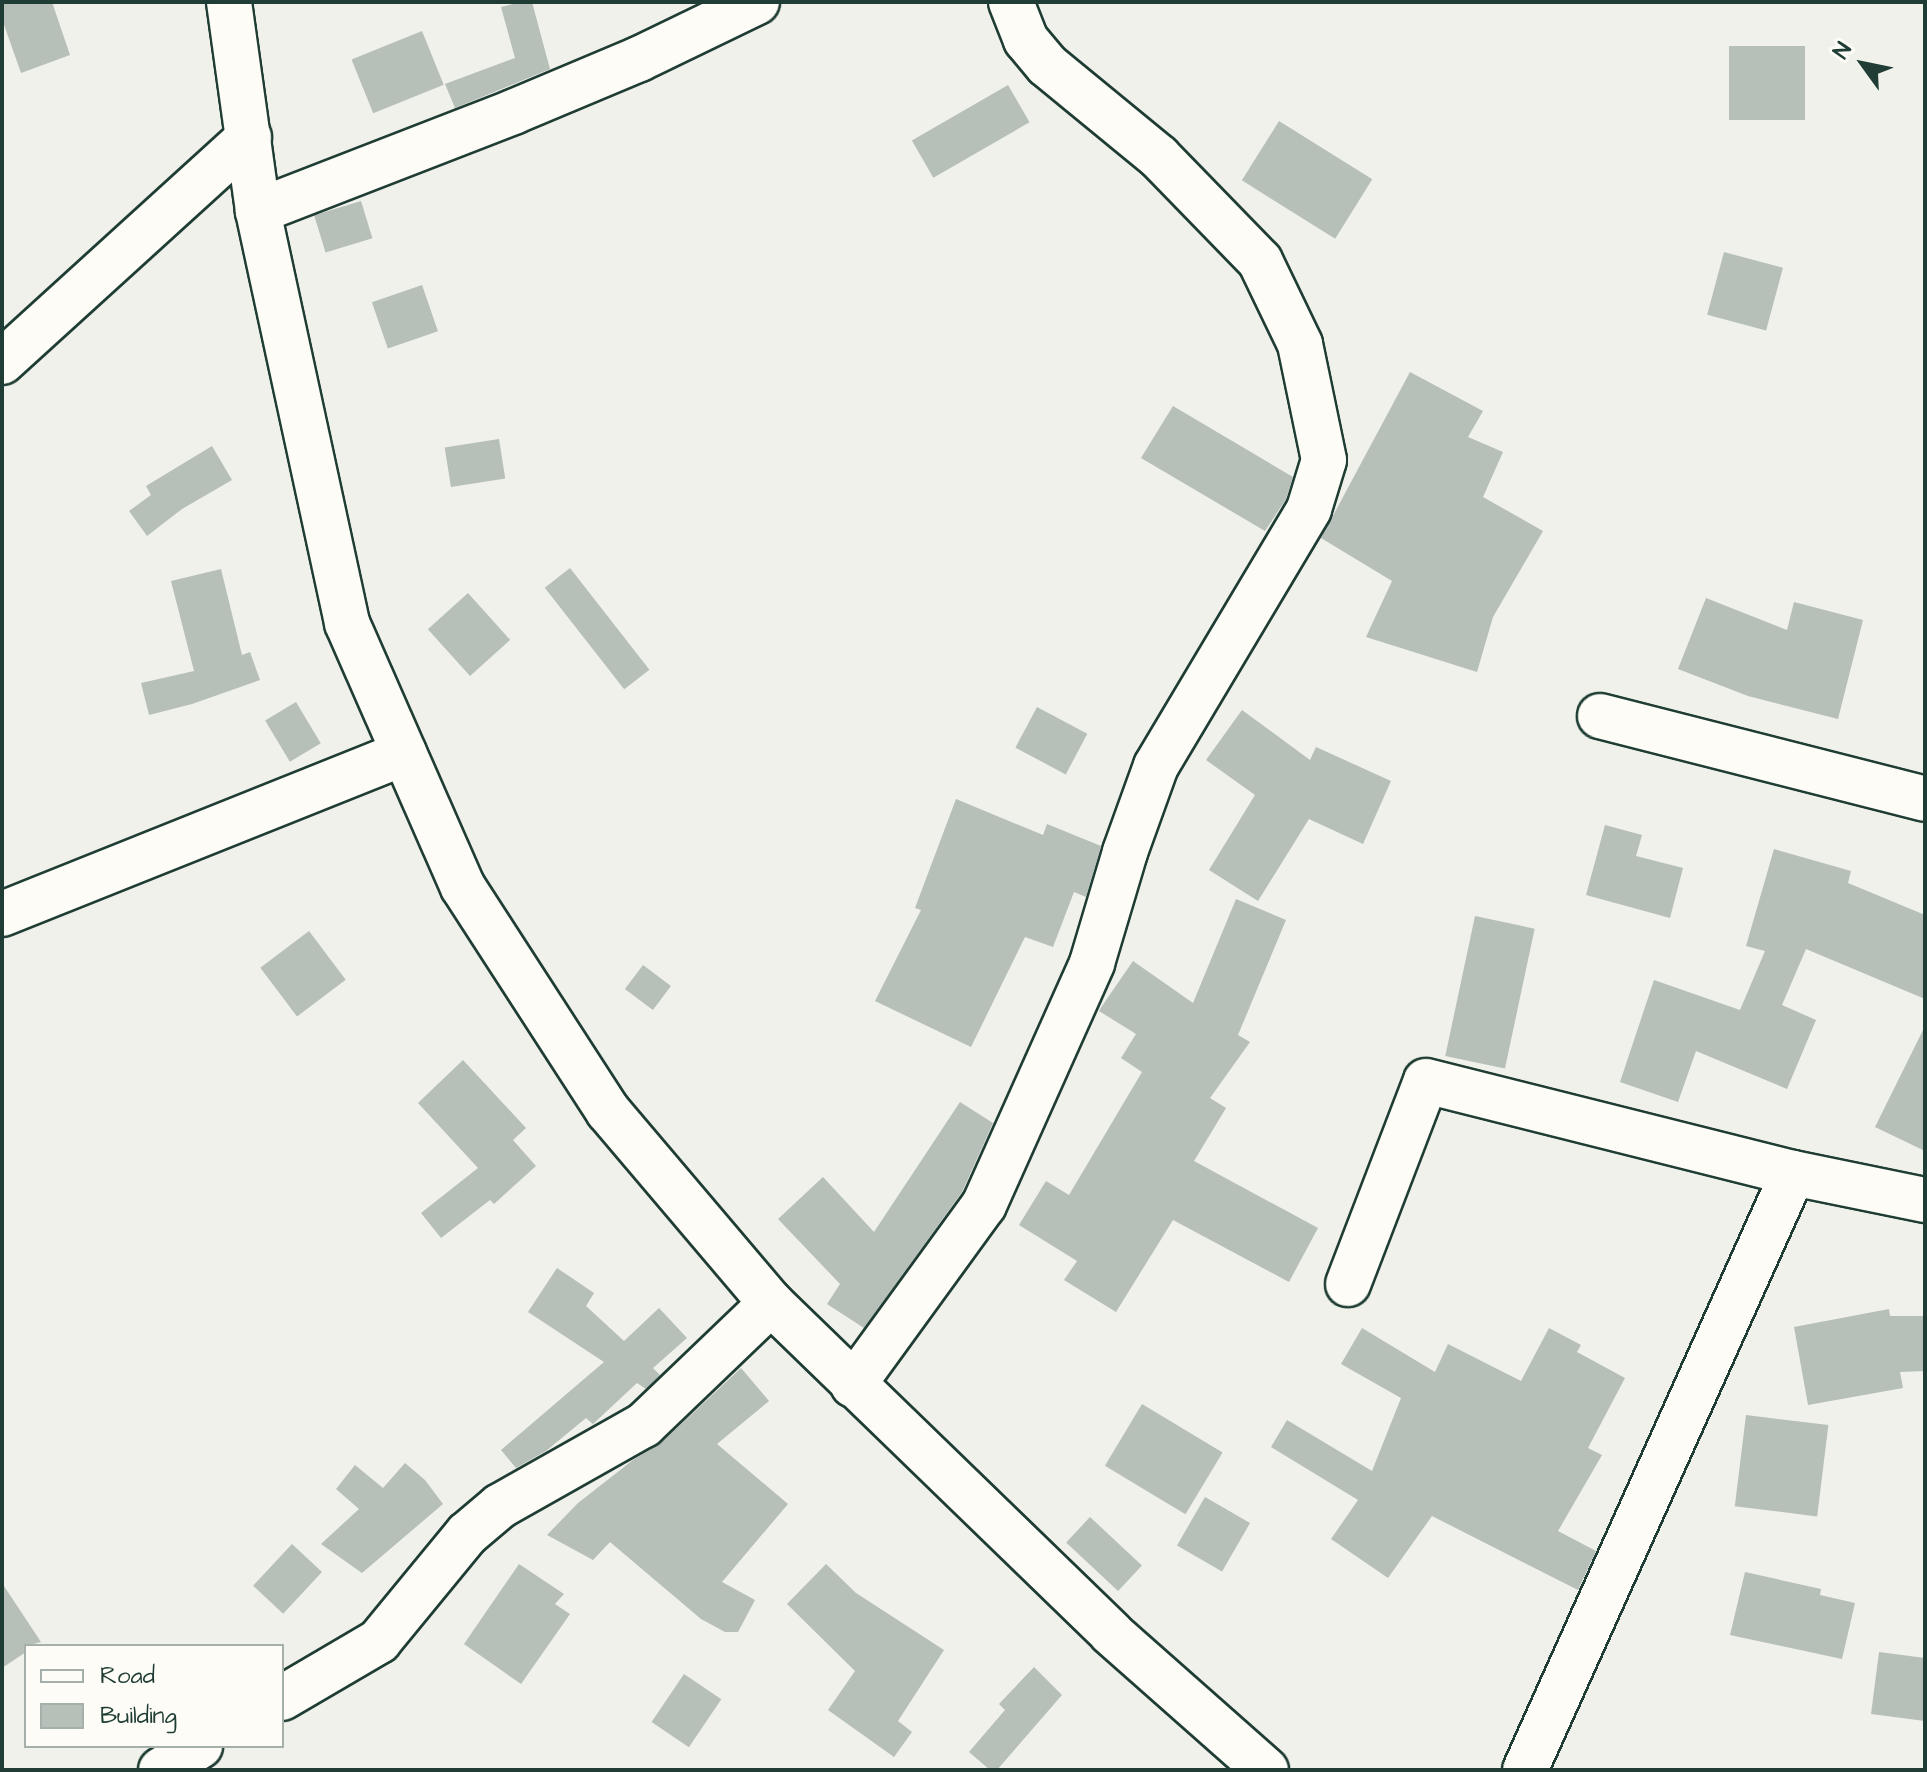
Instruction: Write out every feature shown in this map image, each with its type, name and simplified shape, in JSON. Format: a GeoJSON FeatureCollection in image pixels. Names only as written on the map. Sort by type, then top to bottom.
{"type":"FeatureCollection","features":[{"type":"Feature","properties":{"kind":"street"},"geometry":{"type":"LineString","coordinates":[[229,2],[258,211],[347,623],[463,887],[608,1111],[771,1303],[1111,1633],[1266,1770]]}},
{"type":"Feature","properties":{"kind":"street"},"geometry":{"type":"LineString","coordinates":[[258,211],[513,112],[639,59],[757,2]]}},
{"type":"Feature","properties":{"kind":"street"},"geometry":{"type":"LineString","coordinates":[[853,1385],[984,1205],[1092,963],[1156,766],[1309,509],[1324,460],[1300,344],[1260,261],[1159,157],[1047,65],[1026,40],[1011,2]]}},
{"type":"Feature","properties":{"kind":"street"},"geometry":{"type":"LineString","coordinates":[[2,362],[249,137]]}},
{"type":"Feature","properties":{"kind":"street"},"geometry":{"type":"LineString","coordinates":[[1600,716],[1925,799]]}},
{"type":"Feature","properties":{"kind":"street"},"geometry":{"type":"LineString","coordinates":[[2,914],[404,753]]}},
{"type":"Feature","properties":{"kind":"street"},"geometry":{"type":"LineString","coordinates":[[1348,1284],[1426,1081],[1793,1173],[1925,1200]]}},
{"type":"Feature","properties":{"kind":"street"},"geometry":{"type":"LineString","coordinates":[[1525,1770],[1793,1173]]}},
{"type":"Feature","properties":{"kind":"street"},"geometry":{"type":"LineString","coordinates":[[284,1697],[379,1641],[467,1534],[500,1506],[644,1425],[771,1303]]}},
{"type":"Feature","properties":{"kind":"street"},"geometry":{"type":"LineString","coordinates":[[161,1770],[197,1748]]}},
{"type":"Feature","properties":{"kind":"building"},"geometry":{"type":"Polygon","coordinates":[[[2,2],[52,2],[70,55],[21,73],[2,19],[2,2]]]}},
{"type":"Feature","properties":{"kind":"building"},"geometry":{"type":"Polygon","coordinates":[[[532,2],[550,69],[455,108],[445,84],[515,58],[501,7],[532,2]]]}},
{"type":"Feature","properties":{"kind":"building"},"geometry":{"type":"Polygon","coordinates":[[[422,31],[444,85],[373,113],[352,59],[422,31]]]}},
{"type":"Feature","properties":{"kind":"building"},"geometry":{"type":"Polygon","coordinates":[[[1729,46],[1805,46],[1805,120],[1729,120],[1729,46]]]}},
{"type":"Feature","properties":{"kind":"building"},"geometry":{"type":"Polygon","coordinates":[[[1008,85],[1030,122],[933,178],[912,140],[1008,85]]]}},
{"type":"Feature","properties":{"kind":"building"},"geometry":{"type":"Polygon","coordinates":[[[1279,121],[1372,179],[1335,239],[1242,180],[1279,121]]]}},
{"type":"Feature","properties":{"kind":"building"},"geometry":{"type":"Polygon","coordinates":[[[361,201],[372,238],[326,253],[314,215],[361,201]]]}},
{"type":"Feature","properties":{"kind":"building"},"geometry":{"type":"Polygon","coordinates":[[[1724,252],[1783,268],[1766,331],[1707,315],[1724,252]]]}},
{"type":"Feature","properties":{"kind":"building"},"geometry":{"type":"Polygon","coordinates":[[[422,285],[438,331],[388,349],[372,302],[422,285]]]}},
{"type":"Feature","properties":{"kind":"building"},"geometry":{"type":"Polygon","coordinates":[[[1410,372],[1483,411],[1468,437],[1503,452],[1483,497],[1543,531],[1493,617],[1477,672],[1366,637],[1392,581],[1321,538],[1410,372]]]}},
{"type":"Feature","properties":{"kind":"building"},"geometry":{"type":"Polygon","coordinates":[[[1173,406],[1293,477],[1286,499],[1265,531],[1141,458],[1173,406]]]}},
{"type":"Feature","properties":{"kind":"building"},"geometry":{"type":"Polygon","coordinates":[[[499,439],[505,479],[451,487],[445,448],[499,439]]]}},
{"type":"Feature","properties":{"kind":"building"},"geometry":{"type":"Polygon","coordinates":[[[212,446],[232,480],[182,509],[147,536],[129,511],[151,495],[146,486],[212,446]]]}},
{"type":"Feature","properties":{"kind":"building"},"geometry":{"type":"Polygon","coordinates":[[[570,568],[649,670],[624,689],[545,588],[570,568]]]}},
{"type":"Feature","properties":{"kind":"building"},"geometry":{"type":"Polygon","coordinates":[[[221,569],[242,655],[250,652],[260,680],[192,704],[149,715],[141,683],[194,671],[171,581],[221,569]]]}},
{"type":"Feature","properties":{"kind":"building"},"geometry":{"type":"Polygon","coordinates":[[[468,593],[510,640],[470,676],[428,629],[468,593]]]}},
{"type":"Feature","properties":{"kind":"building"},"geometry":{"type":"Polygon","coordinates":[[[1706,598],[1787,630],[1794,602],[1863,620],[1838,719],[1748,696],[1678,669],[1706,598]]]}},
{"type":"Feature","properties":{"kind":"building"},"geometry":{"type":"Polygon","coordinates":[[[296,702],[321,743],[290,762],[265,721],[296,702]]]}},
{"type":"Feature","properties":{"kind":"building"},"geometry":{"type":"Polygon","coordinates":[[[1037,707],[1087,734],[1066,774],[1015,748],[1037,707]]]}},
{"type":"Feature","properties":{"kind":"building"},"geometry":{"type":"Polygon","coordinates":[[[1242,710],[1310,760],[1316,747],[1391,781],[1363,844],[1309,819],[1258,901],[1209,870],[1255,795],[1206,760],[1242,710]]]}},
{"type":"Feature","properties":{"kind":"building"},"geometry":{"type":"Polygon","coordinates":[[[956,799],[1043,835],[1047,824],[1101,846],[1086,897],[1074,892],[1053,947],[1025,937],[971,1047],[875,1001],[921,910],[915,908],[956,799]]]}},
{"type":"Feature","properties":{"kind":"building"},"geometry":{"type":"Polygon","coordinates":[[[1605,825],[1642,835],[1636,856],[1683,868],[1670,918],[1586,895],[1605,825]]]}},
{"type":"Feature","properties":{"kind":"building"},"geometry":{"type":"Polygon","coordinates":[[[1774,849],[1851,871],[1848,883],[1925,915],[1925,999],[1806,949],[1782,1005],[1816,1020],[1787,1089],[1696,1051],[1678,1102],[1620,1082],[1654,980],[1740,1010],[1765,951],[1746,946],[1774,849]]]}},
{"type":"Feature","properties":{"kind":"building"},"geometry":{"type":"Polygon","coordinates":[[[1236,899],[1286,920],[1238,1035],[1250,1042],[1210,1098],[1226,1108],[1194,1161],[1318,1228],[1289,1282],[1173,1220],[1116,1312],[1064,1280],[1077,1261],[1019,1225],[1046,1181],[1069,1195],[1142,1072],[1121,1058],[1136,1034],[1099,1011],[1102,1006],[1133,961],[1193,1003],[1236,899]]]}},
{"type":"Feature","properties":{"kind":"building"},"geometry":{"type":"Polygon","coordinates":[[[1475,916],[1535,929],[1505,1069],[1445,1056],[1475,916]]]}},
{"type":"Feature","properties":{"kind":"building"},"geometry":{"type":"Polygon","coordinates":[[[309,931],[346,980],[297,1016],[260,968],[309,931]]]}},
{"type":"Feature","properties":{"kind":"building"},"geometry":{"type":"Polygon","coordinates":[[[643,965],[671,986],[653,1010],[625,989],[643,965]]]}},
{"type":"Feature","properties":{"kind":"building"},"geometry":{"type":"Polygon","coordinates":[[[1925,1026],[1925,1151],[1875,1127],[1925,1026]]]}},
{"type":"Feature","properties":{"kind":"building"},"geometry":{"type":"Polygon","coordinates":[[[463,1060],[526,1128],[513,1140],[536,1166],[494,1204],[490,1200],[441,1238],[421,1213],[478,1168],[418,1103],[463,1060]]]}},
{"type":"Feature","properties":{"kind":"building"},"geometry":{"type":"Polygon","coordinates":[[[960,1102],[993,1123],[962,1192],[864,1328],[827,1304],[840,1284],[778,1219],[823,1177],[874,1232],[960,1102]]]}},
{"type":"Feature","properties":{"kind":"building"},"geometry":{"type":"Polygon","coordinates":[[[557,1268],[594,1293],[586,1306],[624,1341],[659,1308],[687,1338],[653,1368],[660,1375],[646,1389],[637,1383],[593,1424],[586,1418],[546,1451],[516,1468],[501,1450],[604,1362],[528,1312],[557,1268]]]}},
{"type":"Feature","properties":{"kind":"building"},"geometry":{"type":"Polygon","coordinates":[[[1889,1309],[1890,1316],[1925,1316],[1925,1371],[1900,1372],[1903,1388],[1808,1405],[1794,1327],[1889,1309]]]}},
{"type":"Feature","properties":{"kind":"building"},"geometry":{"type":"Polygon","coordinates":[[[1362,1328],[1435,1372],[1448,1344],[1521,1381],[1549,1328],[1581,1345],[1577,1352],[1625,1378],[1588,1448],[1602,1455],[1558,1531],[1596,1551],[1578,1590],[1432,1516],[1388,1578],[1331,1539],[1358,1500],[1271,1447],[1287,1420],[1372,1471],[1401,1398],[1341,1364],[1362,1328]]]}},
{"type":"Feature","properties":{"kind":"building"},"geometry":{"type":"Polygon","coordinates":[[[741,1368],[769,1401],[717,1444],[788,1504],[722,1582],[755,1600],[738,1632],[725,1632],[701,1619],[610,1542],[593,1560],[547,1535],[578,1503],[633,1460],[661,1443],[741,1368]]]}},
{"type":"Feature","properties":{"kind":"building"},"geometry":{"type":"Polygon","coordinates":[[[1142,1404],[1223,1452],[1185,1514],[1105,1466],[1142,1404]]]}},
{"type":"Feature","properties":{"kind":"building"},"geometry":{"type":"Polygon","coordinates":[[[1746,1415],[1828,1425],[1817,1516],[1735,1506],[1746,1415]]]}},
{"type":"Feature","properties":{"kind":"building"},"geometry":{"type":"Polygon","coordinates":[[[405,1463],[425,1480],[443,1504],[362,1573],[321,1544],[359,1509],[336,1489],[355,1465],[383,1488],[405,1463]]]}},
{"type":"Feature","properties":{"kind":"building"},"geometry":{"type":"Polygon","coordinates":[[[1205,1497],[1250,1523],[1222,1571],[1177,1545],[1205,1497]]]}},
{"type":"Feature","properties":{"kind":"building"},"geometry":{"type":"Polygon","coordinates":[[[1090,1517],[1142,1565],[1118,1591],[1066,1543],[1090,1517]]]}},
{"type":"Feature","properties":{"kind":"building"},"geometry":{"type":"Polygon","coordinates":[[[292,1544],[322,1572],[283,1614],[253,1586],[292,1544]]]}},
{"type":"Feature","properties":{"kind":"building"},"geometry":{"type":"Polygon","coordinates":[[[519,1564],[564,1594],[555,1604],[570,1614],[521,1684],[464,1644],[519,1564]]]}},
{"type":"Feature","properties":{"kind":"building"},"geometry":{"type":"Polygon","coordinates":[[[826,1564],[856,1593],[944,1650],[898,1721],[912,1732],[894,1757],[828,1710],[855,1671],[787,1604],[826,1564]]]}},
{"type":"Feature","properties":{"kind":"building"},"geometry":{"type":"Polygon","coordinates":[[[1745,1572],[1821,1589],[1820,1595],[1855,1603],[1842,1659],[1730,1635],[1745,1572]]]}},
{"type":"Feature","properties":{"kind":"building"},"geometry":{"type":"Polygon","coordinates":[[[2,1583],[41,1642],[24,1644],[24,1653],[2,1668],[2,1583]]]}},
{"type":"Feature","properties":{"kind":"building"},"geometry":{"type":"Polygon","coordinates":[[[1879,1652],[1925,1658],[1925,1721],[1871,1714],[1879,1652]]]}},
{"type":"Feature","properties":{"kind":"building"},"geometry":{"type":"Polygon","coordinates":[[[1034,1667],[1062,1695],[997,1770],[990,1770],[969,1752],[1005,1710],[999,1704],[1034,1667]]]}},
{"type":"Feature","properties":{"kind":"building"},"geometry":{"type":"Polygon","coordinates":[[[684,1674],[721,1699],[689,1747],[652,1722],[684,1674]]]}}]}
